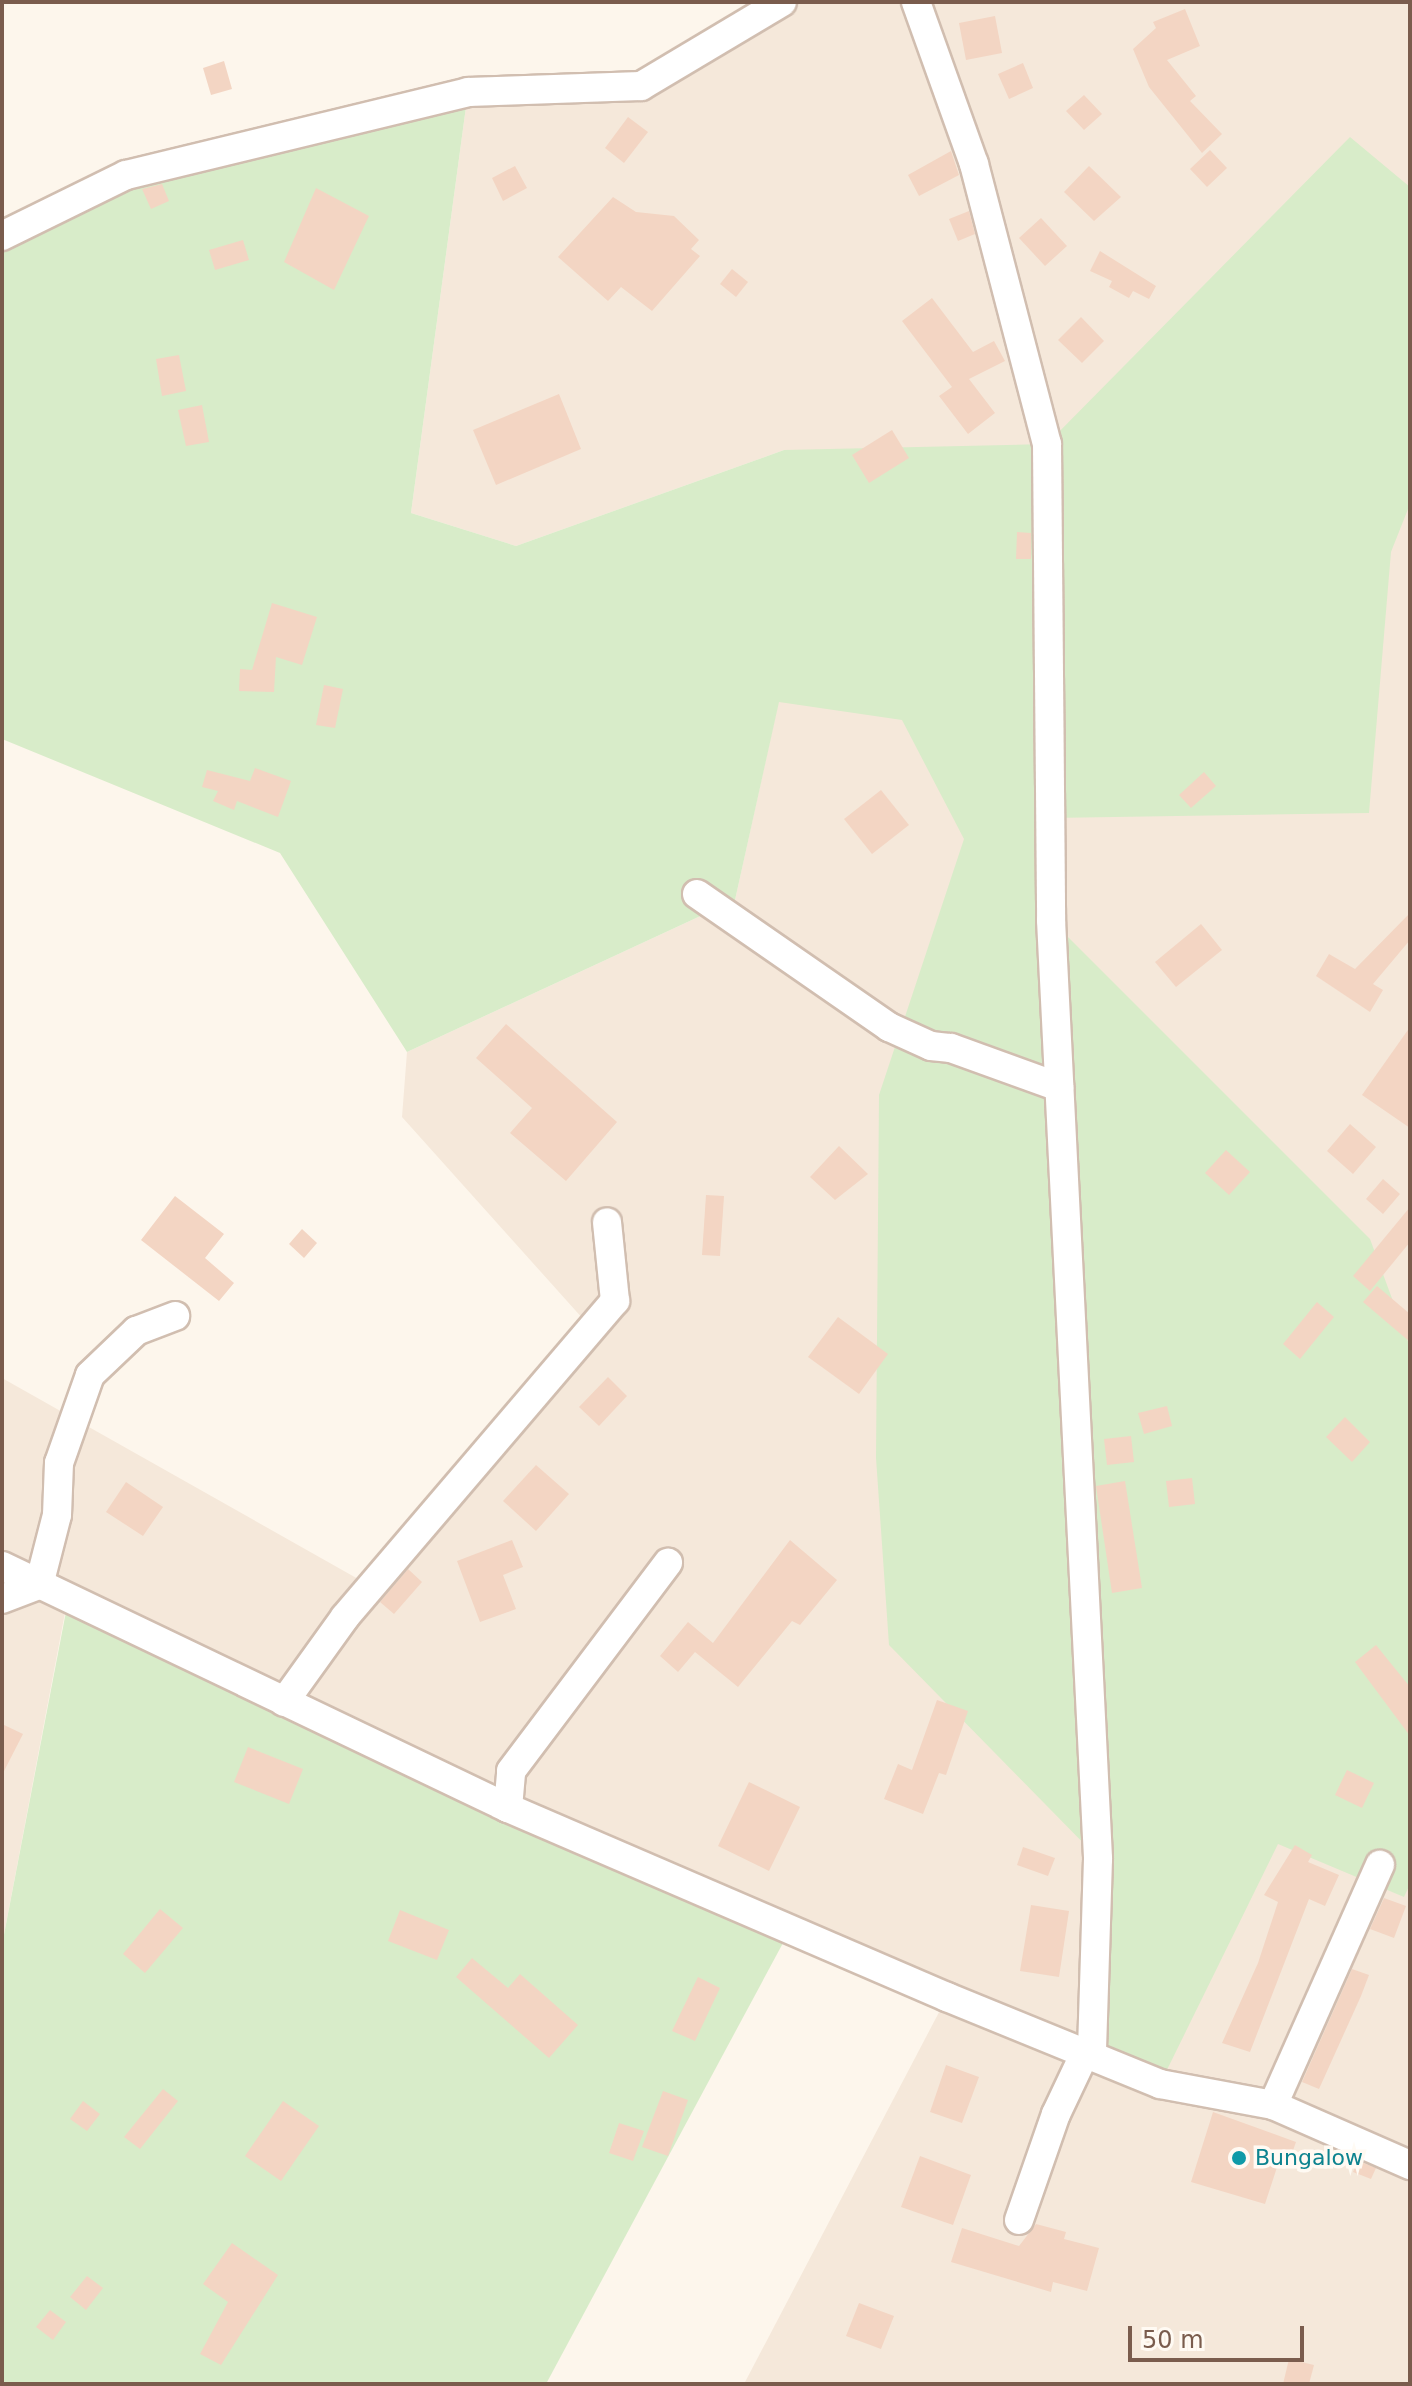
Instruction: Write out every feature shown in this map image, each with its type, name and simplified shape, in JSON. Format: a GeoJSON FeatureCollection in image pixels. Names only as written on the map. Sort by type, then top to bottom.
{"type":"FeatureCollection","features":[{"type":"Feature","properties":{"kind":"street"},"geometry":{"type":"LineString","coordinates":[[2,236],[126,175],[468,92],[641,86],[782,2]]}},
{"type":"Feature","properties":{"kind":"street"},"geometry":{"type":"LineString","coordinates":[[916,2],[974,164],[1047,444],[1051,920],[1098,1859],[1088,2054],[1056,2114],[1019,2220]]}},
{"type":"Feature","properties":{"kind":"street"},"geometry":{"type":"LineString","coordinates":[[697,894],[889,1027],[931,1046],[951,1048],[1059,1087]]}},
{"type":"Feature","properties":{"kind":"street"},"geometry":{"type":"LineString","coordinates":[[284,1702],[345,1617],[615,1301],[607,1222]]}},
{"type":"Feature","properties":{"kind":"street"},"geometry":{"type":"LineString","coordinates":[[39,1585],[57,1515],[59,1463],[90,1375],[136,1331],[175,1316]]}},
{"type":"Feature","properties":{"kind":"street"},"geometry":{"type":"LineString","coordinates":[[508,1808],[511,1771],[668,1563]]}},
{"type":"Feature","properties":{"kind":"street"},"geometry":{"type":"LineString","coordinates":[[2,1566],[508,1808],[1160,2084],[1273,2105],[1410,2165]]}},
{"type":"Feature","properties":{"kind":"street"},"geometry":{"type":"LineString","coordinates":[[2,1599],[39,1585]]}},
{"type":"Feature","properties":{"kind":"street"},"geometry":{"type":"LineString","coordinates":[[1273,2105],[1380,1865]]}},
{"type":"Feature","properties":{"kind":"shaded area"},"geometry":{"type":"Polygon","coordinates":[[[782,2],[1410,2],[1410,2384],[744,2384],[947,1997],[68,1597],[2,1945],[2,1378],[367,1584],[584,1320],[402,1117],[407,1052],[735,900],[798,613],[784,450],[516,546],[411,513],[468,92],[641,86],[782,2]]]}},
{"type":"Feature","properties":{"kind":"green space"},"geometry":{"type":"Polygon","coordinates":[[[468,92],[411,513],[516,546],[784,450],[1047,444],[1350,137],[1410,187],[1410,504],[1391,552],[1369,813],[1051,818],[1051,920],[1370,1239],[1410,1347],[1410,1884],[1404,1897],[1278,1844],[1160,2084],[1092,2055],[1098,1858],[889,1645],[876,1458],[879,1095],[964,839],[902,720],[779,702],[735,900],[407,1052],[280,853],[2,739],[2,236],[126,175],[468,92]]]}},
{"type":"Feature","properties":{"kind":"green space"},"geometry":{"type":"Polygon","coordinates":[[[69,1596],[790,1930],[546,2384],[2,2384],[2,1945],[69,1596]]]}},
{"type":"Feature","properties":{"kind":"building"},"geometry":{"type":"Polygon","coordinates":[[[1185,9],[1200,46],[1167,60],[1196,96],[1190,101],[1222,134],[1202,153],[1149,87],[1133,49],[1156,28],[1153,22],[1185,9]]]}},
{"type":"Feature","properties":{"kind":"building"},"geometry":{"type":"Polygon","coordinates":[[[995,16],[1002,53],[966,60],[959,23],[995,16]]]}},
{"type":"Feature","properties":{"kind":"building"},"geometry":{"type":"Polygon","coordinates":[[[224,61],[232,89],[211,95],[203,68],[224,61]]]}},
{"type":"Feature","properties":{"kind":"building"},"geometry":{"type":"Polygon","coordinates":[[[1023,63],[1033,88],[1009,99],[998,74],[1023,63]]]}},
{"type":"Feature","properties":{"kind":"building"},"geometry":{"type":"Polygon","coordinates":[[[1084,95],[1102,114],[1084,130],[1066,111],[1084,95]]]}},
{"type":"Feature","properties":{"kind":"building"},"geometry":{"type":"Polygon","coordinates":[[[628,117],[648,132],[624,163],[605,148],[628,117]]]}},
{"type":"Feature","properties":{"kind":"building"},"geometry":{"type":"Polygon","coordinates":[[[1210,150],[1227,168],[1207,187],[1190,169],[1210,150]]]}},
{"type":"Feature","properties":{"kind":"building"},"geometry":{"type":"Polygon","coordinates":[[[951,151],[959,175],[919,196],[908,175],[951,151]]]}},
{"type":"Feature","properties":{"kind":"building"},"geometry":{"type":"Polygon","coordinates":[[[515,166],[527,188],[503,201],[492,178],[515,166]]]}},
{"type":"Feature","properties":{"kind":"building"},"geometry":{"type":"Polygon","coordinates":[[[1089,166],[1121,197],[1094,221],[1064,192],[1089,166]]]}},
{"type":"Feature","properties":{"kind":"building"},"geometry":{"type":"Polygon","coordinates":[[[162,184],[169,201],[151,209],[142,189],[162,184]]]}},
{"type":"Feature","properties":{"kind":"building"},"geometry":{"type":"Polygon","coordinates":[[[316,188],[369,216],[334,290],[284,262],[316,188]]]}},
{"type":"Feature","properties":{"kind":"building"},"geometry":{"type":"Polygon","coordinates":[[[613,197],[636,212],[674,216],[699,240],[691,249],[700,256],[652,311],[621,287],[608,301],[558,257],[613,197]]]}},
{"type":"Feature","properties":{"kind":"building"},"geometry":{"type":"Polygon","coordinates":[[[969,211],[975,234],[958,241],[949,219],[969,211]]]}},
{"type":"Feature","properties":{"kind":"building"},"geometry":{"type":"Polygon","coordinates":[[[1041,218],[1067,246],[1045,266],[1019,238],[1041,218]]]}},
{"type":"Feature","properties":{"kind":"building"},"geometry":{"type":"Polygon","coordinates":[[[243,240],[249,260],[215,270],[209,250],[243,240]]]}},
{"type":"Feature","properties":{"kind":"building"},"geometry":{"type":"Polygon","coordinates":[[[1100,251],[1156,286],[1149,299],[1133,291],[1129,298],[1109,287],[1112,281],[1090,271],[1100,251]]]}},
{"type":"Feature","properties":{"kind":"building"},"geometry":{"type":"Polygon","coordinates":[[[732,269],[748,282],[736,297],[720,284],[732,269]]]}},
{"type":"Feature","properties":{"kind":"building"},"geometry":{"type":"Polygon","coordinates":[[[932,298],[973,352],[994,341],[1005,361],[969,379],[995,413],[968,434],[939,396],[952,387],[902,321],[932,298]]]}},
{"type":"Feature","properties":{"kind":"building"},"geometry":{"type":"Polygon","coordinates":[[[1081,317],[1104,341],[1082,363],[1058,340],[1081,317]]]}},
{"type":"Feature","properties":{"kind":"building"},"geometry":{"type":"Polygon","coordinates":[[[179,355],[186,391],[162,396],[156,359],[179,355]]]}},
{"type":"Feature","properties":{"kind":"building"},"geometry":{"type":"Polygon","coordinates":[[[559,394],[581,449],[496,485],[473,430],[559,394]]]}},
{"type":"Feature","properties":{"kind":"building"},"geometry":{"type":"Polygon","coordinates":[[[202,405],[209,442],[186,446],[178,410],[202,405]]]}},
{"type":"Feature","properties":{"kind":"building"},"geometry":{"type":"Polygon","coordinates":[[[892,430],[909,458],[869,483],[852,455],[892,430]]]}},
{"type":"Feature","properties":{"kind":"building"},"geometry":{"type":"Polygon","coordinates":[[[1017,532],[1031,533],[1031,559],[1016,559],[1017,532]]]}},
{"type":"Feature","properties":{"kind":"building"},"geometry":{"type":"Polygon","coordinates":[[[272,603],[317,617],[302,665],[276,657],[274,692],[239,691],[240,669],[252,670],[272,603]]]}},
{"type":"Feature","properties":{"kind":"building"},"geometry":{"type":"Polygon","coordinates":[[[324,685],[343,689],[335,728],[316,725],[324,685]]]}},
{"type":"Feature","properties":{"kind":"building"},"geometry":{"type":"Polygon","coordinates":[[[255,768],[291,781],[278,817],[237,801],[234,810],[213,801],[218,791],[202,787],[207,770],[250,781],[255,768]]]}},
{"type":"Feature","properties":{"kind":"building"},"geometry":{"type":"Polygon","coordinates":[[[1204,772],[1216,786],[1191,808],[1179,795],[1204,772]]]}},
{"type":"Feature","properties":{"kind":"building"},"geometry":{"type":"Polygon","coordinates":[[[881,790],[909,825],[872,854],[844,819],[881,790]]]}},
{"type":"Feature","properties":{"kind":"building"},"geometry":{"type":"Polygon","coordinates":[[[1410,913],[1410,940],[1373,984],[1383,990],[1370,1012],[1316,976],[1329,954],[1355,969],[1410,913]]]}},
{"type":"Feature","properties":{"kind":"building"},"geometry":{"type":"Polygon","coordinates":[[[1201,924],[1222,950],[1176,987],[1155,962],[1201,924]]]}},
{"type":"Feature","properties":{"kind":"building"},"geometry":{"type":"Polygon","coordinates":[[[506,1024],[617,1122],[566,1181],[510,1133],[532,1108],[476,1058],[506,1024]]]}},
{"type":"Feature","properties":{"kind":"building"},"geometry":{"type":"Polygon","coordinates":[[[1410,1027],[1410,1128],[1362,1095],[1410,1027]]]}},
{"type":"Feature","properties":{"kind":"building"},"geometry":{"type":"Polygon","coordinates":[[[1350,1124],[1376,1147],[1353,1174],[1327,1151],[1350,1124]]]}},
{"type":"Feature","properties":{"kind":"building"},"geometry":{"type":"Polygon","coordinates":[[[839,1146],[868,1174],[835,1200],[810,1177],[839,1146]]]}},
{"type":"Feature","properties":{"kind":"building"},"geometry":{"type":"Polygon","coordinates":[[[1226,1150],[1250,1172],[1229,1195],[1205,1173],[1226,1150]]]}},
{"type":"Feature","properties":{"kind":"building"},"geometry":{"type":"Polygon","coordinates":[[[1383,1179],[1400,1194],[1383,1214],[1366,1199],[1383,1179]]]}},
{"type":"Feature","properties":{"kind":"building"},"geometry":{"type":"Polygon","coordinates":[[[706,1195],[724,1196],[720,1256],[702,1255],[706,1195]]]}},
{"type":"Feature","properties":{"kind":"building"},"geometry":{"type":"Polygon","coordinates":[[[175,1196],[224,1234],[205,1258],[234,1283],[219,1301],[141,1240],[175,1196]]]}},
{"type":"Feature","properties":{"kind":"building"},"geometry":{"type":"Polygon","coordinates":[[[1410,1207],[1410,1242],[1370,1291],[1353,1276],[1410,1207]]]}},
{"type":"Feature","properties":{"kind":"building"},"geometry":{"type":"Polygon","coordinates":[[[302,1229],[317,1243],[304,1258],[289,1244],[302,1229]]]}},
{"type":"Feature","properties":{"kind":"building"},"geometry":{"type":"Polygon","coordinates":[[[1377,1286],[1410,1314],[1410,1342],[1363,1302],[1377,1286]]]}},
{"type":"Feature","properties":{"kind":"building"},"geometry":{"type":"Polygon","coordinates":[[[1317,1302],[1334,1317],[1300,1359],[1283,1344],[1317,1302]]]}},
{"type":"Feature","properties":{"kind":"building"},"geometry":{"type":"Polygon","coordinates":[[[838,1317],[888,1354],[859,1394],[808,1357],[838,1317]]]}},
{"type":"Feature","properties":{"kind":"building"},"geometry":{"type":"Polygon","coordinates":[[[608,1377],[627,1396],[599,1426],[579,1407],[608,1377]]]}},
{"type":"Feature","properties":{"kind":"building"},"geometry":{"type":"Polygon","coordinates":[[[1167,1406],[1172,1426],[1144,1434],[1138,1413],[1167,1406]]]}},
{"type":"Feature","properties":{"kind":"building"},"geometry":{"type":"Polygon","coordinates":[[[1345,1417],[1370,1442],[1352,1462],[1326,1437],[1345,1417]]]}},
{"type":"Feature","properties":{"kind":"building"},"geometry":{"type":"Polygon","coordinates":[[[1131,1436],[1134,1462],[1107,1465],[1104,1439],[1131,1436]]]}},
{"type":"Feature","properties":{"kind":"building"},"geometry":{"type":"Polygon","coordinates":[[[536,1465],[569,1494],[536,1531],[503,1501],[536,1465]]]}},
{"type":"Feature","properties":{"kind":"building"},"geometry":{"type":"Polygon","coordinates":[[[1192,1478],[1195,1504],[1169,1507],[1166,1481],[1192,1478]]]}},
{"type":"Feature","properties":{"kind":"building"},"geometry":{"type":"Polygon","coordinates":[[[1125,1481],[1142,1588],[1112,1593],[1096,1486],[1125,1481]]]}},
{"type":"Feature","properties":{"kind":"building"},"geometry":{"type":"Polygon","coordinates":[[[126,1482],[163,1507],[143,1536],[106,1512],[126,1482]]]}},
{"type":"Feature","properties":{"kind":"building"},"geometry":{"type":"Polygon","coordinates":[[[512,1540],[523,1567],[503,1575],[516,1609],[480,1622],[457,1561],[512,1540]]]}},
{"type":"Feature","properties":{"kind":"building"},"geometry":{"type":"Polygon","coordinates":[[[790,1540],[837,1580],[800,1625],[792,1621],[738,1687],[695,1652],[678,1672],[660,1656],[688,1622],[713,1643],[790,1540]]]}},
{"type":"Feature","properties":{"kind":"building"},"geometry":{"type":"Polygon","coordinates":[[[408,1569],[422,1582],[394,1614],[380,1602],[408,1569]]]}},
{"type":"Feature","properties":{"kind":"building"},"geometry":{"type":"Polygon","coordinates":[[[1376,1645],[1410,1687],[1410,1736],[1355,1662],[1376,1645]]]}},
{"type":"Feature","properties":{"kind":"building"},"geometry":{"type":"Polygon","coordinates":[[[937,1700],[968,1711],[946,1775],[939,1773],[923,1814],[884,1799],[898,1764],[912,1770],[937,1700]]]}},
{"type":"Feature","properties":{"kind":"building"},"geometry":{"type":"Polygon","coordinates":[[[2,1724],[23,1734],[2,1775],[2,1724]]]}},
{"type":"Feature","properties":{"kind":"building"},"geometry":{"type":"Polygon","coordinates":[[[248,1747],[303,1769],[289,1804],[234,1782],[248,1747]]]}},
{"type":"Feature","properties":{"kind":"building"},"geometry":{"type":"Polygon","coordinates":[[[1347,1770],[1374,1783],[1362,1808],[1335,1795],[1347,1770]]]}},
{"type":"Feature","properties":{"kind":"building"},"geometry":{"type":"Polygon","coordinates":[[[749,1782],[800,1807],[769,1871],[718,1846],[749,1782]]]}},
{"type":"Feature","properties":{"kind":"building"},"geometry":{"type":"Polygon","coordinates":[[[1295,1845],[1312,1855],[1308,1862],[1339,1875],[1325,1906],[1309,1899],[1250,2052],[1222,2043],[1258,1963],[1278,1902],[1264,1895],[1295,1845]]]}},
{"type":"Feature","properties":{"kind":"building"},"geometry":{"type":"Polygon","coordinates":[[[1023,1847],[1055,1858],[1048,1876],[1017,1865],[1023,1847]]]}},
{"type":"Feature","properties":{"kind":"building"},"geometry":{"type":"Polygon","coordinates":[[[1384,1898],[1406,1906],[1394,1938],[1370,1929],[1384,1898]]]}},
{"type":"Feature","properties":{"kind":"building"},"geometry":{"type":"Polygon","coordinates":[[[1031,1905],[1069,1911],[1059,1977],[1020,1971],[1031,1905]]]}},
{"type":"Feature","properties":{"kind":"building"},"geometry":{"type":"Polygon","coordinates":[[[160,1909],[183,1928],[145,1973],[123,1954],[160,1909]]]}},
{"type":"Feature","properties":{"kind":"building"},"geometry":{"type":"Polygon","coordinates":[[[400,1910],[449,1930],[437,1960],[388,1941],[400,1910]]]}},
{"type":"Feature","properties":{"kind":"building"},"geometry":{"type":"Polygon","coordinates":[[[472,1958],[508,1988],[520,1974],[578,2025],[549,2058],[456,1977],[472,1958]]]}},
{"type":"Feature","properties":{"kind":"building"},"geometry":{"type":"Polygon","coordinates":[[[1352,1969],[1369,1975],[1319,2089],[1302,2082],[1352,1969]]]}},
{"type":"Feature","properties":{"kind":"building"},"geometry":{"type":"Polygon","coordinates":[[[698,1977],[720,1988],[695,2041],[672,2031],[698,1977]]]}},
{"type":"Feature","properties":{"kind":"building"},"geometry":{"type":"Polygon","coordinates":[[[946,2065],[979,2077],[962,2123],[930,2112],[946,2065]]]}},
{"type":"Feature","properties":{"kind":"building"},"geometry":{"type":"Polygon","coordinates":[[[163,2089],[178,2101],[140,2149],[124,2137],[163,2089]]]}},
{"type":"Feature","properties":{"kind":"building"},"geometry":{"type":"Polygon","coordinates":[[[663,2091],[688,2100],[668,2156],[642,2147],[663,2091]]]}},
{"type":"Feature","properties":{"kind":"building"},"geometry":{"type":"Polygon","coordinates":[[[83,2101],[100,2114],[87,2131],[70,2119],[83,2101]]]}},
{"type":"Feature","properties":{"kind":"building"},"geometry":{"type":"Polygon","coordinates":[[[283,2101],[319,2126],[281,2181],[245,2156],[283,2101]]]}},
{"type":"Feature","properties":{"kind":"building","name":"Bungalow"},"geometry":{"type":"Polygon","coordinates":[[[1213,2112],[1296,2142],[1290,2159],[1280,2158],[1265,2204],[1191,2182],[1213,2112]]]}},
{"type":"Feature","properties":{"kind":"building"},"geometry":{"type":"Polygon","coordinates":[[[619,2123],[644,2131],[633,2161],[609,2153],[619,2123]]]}},
{"type":"Feature","properties":{"kind":"building"},"geometry":{"type":"Polygon","coordinates":[[[920,2156],[971,2175],[953,2225],[901,2207],[920,2156]]]}},
{"type":"Feature","properties":{"kind":"building"},"geometry":{"type":"Polygon","coordinates":[[[1358,2161],[1376,2168],[1371,2179],[1353,2172],[1358,2161]]]}},
{"type":"Feature","properties":{"kind":"building"},"geometry":{"type":"Polygon","coordinates":[[[1036,2224],[1066,2232],[1064,2239],[1099,2248],[1087,2291],[1053,2282],[1051,2292],[951,2262],[962,2228],[1019,2246],[1036,2224]]]}},
{"type":"Feature","properties":{"kind":"building"},"geometry":{"type":"Polygon","coordinates":[[[232,2243],[278,2275],[221,2365],[200,2354],[228,2302],[203,2284],[232,2243]]]}},
{"type":"Feature","properties":{"kind":"building"},"geometry":{"type":"Polygon","coordinates":[[[87,2276],[103,2288],[86,2310],[70,2297],[87,2276]]]}},
{"type":"Feature","properties":{"kind":"building"},"geometry":{"type":"Polygon","coordinates":[[[859,2303],[894,2316],[881,2349],[846,2336],[859,2303]]]}},
{"type":"Feature","properties":{"kind":"building"},"geometry":{"type":"Polygon","coordinates":[[[50,2310],[66,2322],[53,2340],[36,2327],[50,2310]]]}},
{"type":"Feature","properties":{"kind":"building"},"geometry":{"type":"Polygon","coordinates":[[[1289,2359],[1314,2365],[1309,2384],[1283,2384],[1289,2359]]]}},
{"type":"Feature","properties":{"kind":"place","name":"Bungalow"},"geometry":{"type":"Point","coordinates":[1239,2158]}}]}
